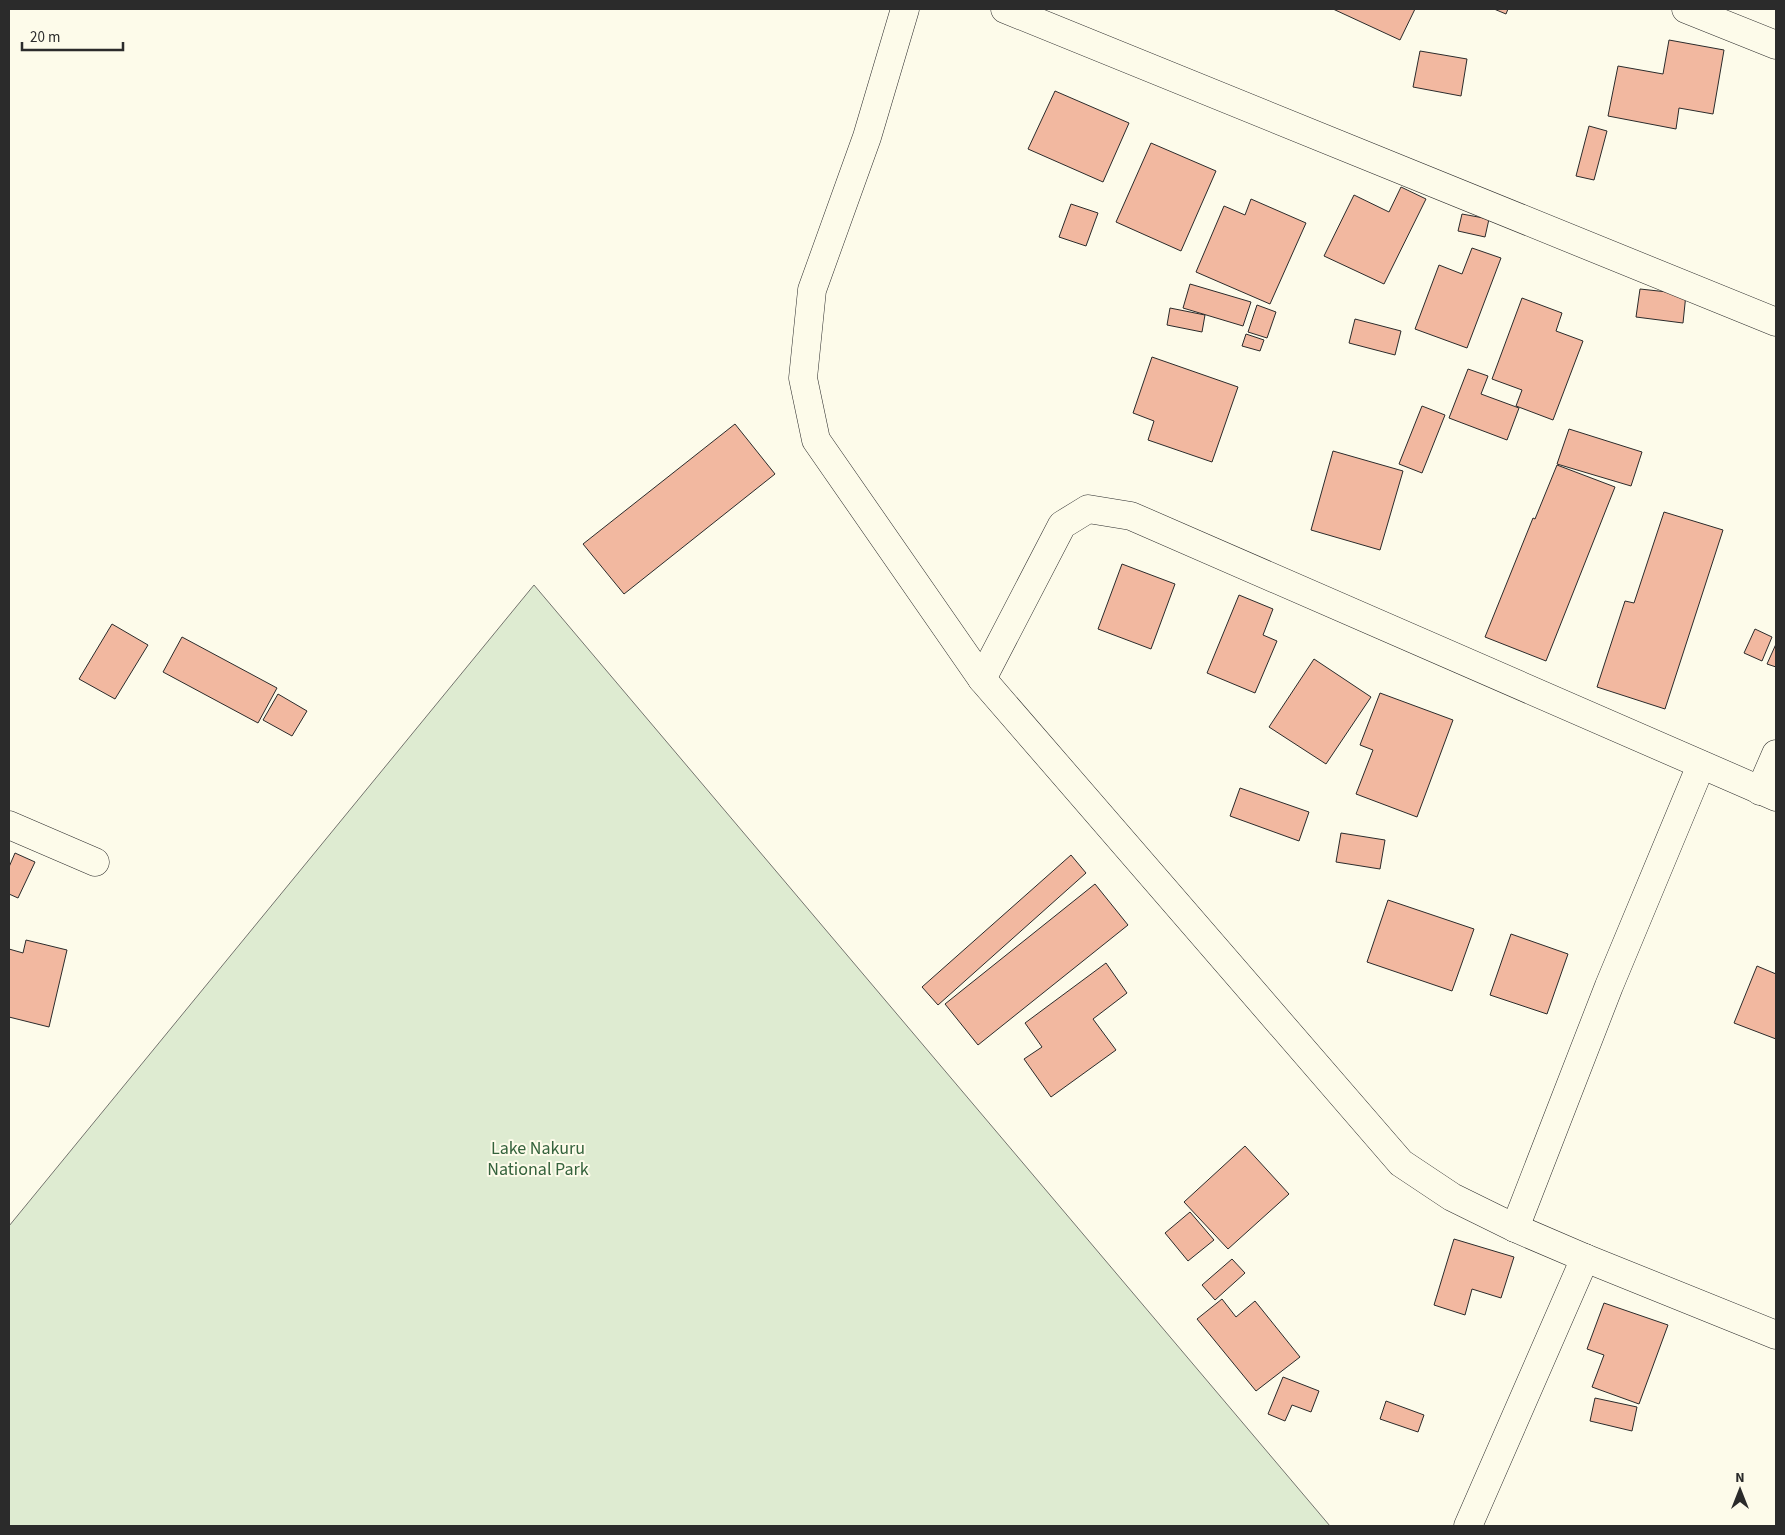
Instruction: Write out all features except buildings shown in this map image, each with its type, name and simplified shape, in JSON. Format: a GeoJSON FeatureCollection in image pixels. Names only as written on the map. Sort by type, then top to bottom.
{"type":"FeatureCollection","features":[{"type":"Feature","properties":{"kind":"street"},"geometry":{"type":"LineString","coordinates":[[905,9],[868,137],[812,290],[803,378],[816,440],[982,679],[1402,1163],[1452,1198],[1515,1228],[1776,1334]]}},
{"type":"Feature","properties":{"kind":"street"},"geometry":{"type":"LineString","coordinates":[[1005,9],[1776,322]]}},
{"type":"Feature","properties":{"kind":"street"},"geometry":{"type":"LineString","coordinates":[[1686,9],[1776,45]]}},
{"type":"Feature","properties":{"kind":"street"},"geometry":{"type":"LineString","coordinates":[[982,679],[1062,524],[1088,509],[1131,516],[1768,794],[1776,754]]}},
{"type":"Feature","properties":{"kind":"street"},"geometry":{"type":"LineString","coordinates":[[1515,1228],[1609,986],[1701,765]]}},
{"type":"Feature","properties":{"kind":"street"},"geometry":{"type":"LineString","coordinates":[[9,825],[95,862]]}},
{"type":"Feature","properties":{"kind":"street"},"geometry":{"type":"LineString","coordinates":[[1468,1526],[1585,1258]]}},
{"type":"Feature","properties":{"kind":"green space","name":"Lake Nakuru National Park"},"geometry":{"type":"Polygon","coordinates":[[[534,585],[1330,1526],[9,1526],[9,1226],[534,585]]]}}]}
